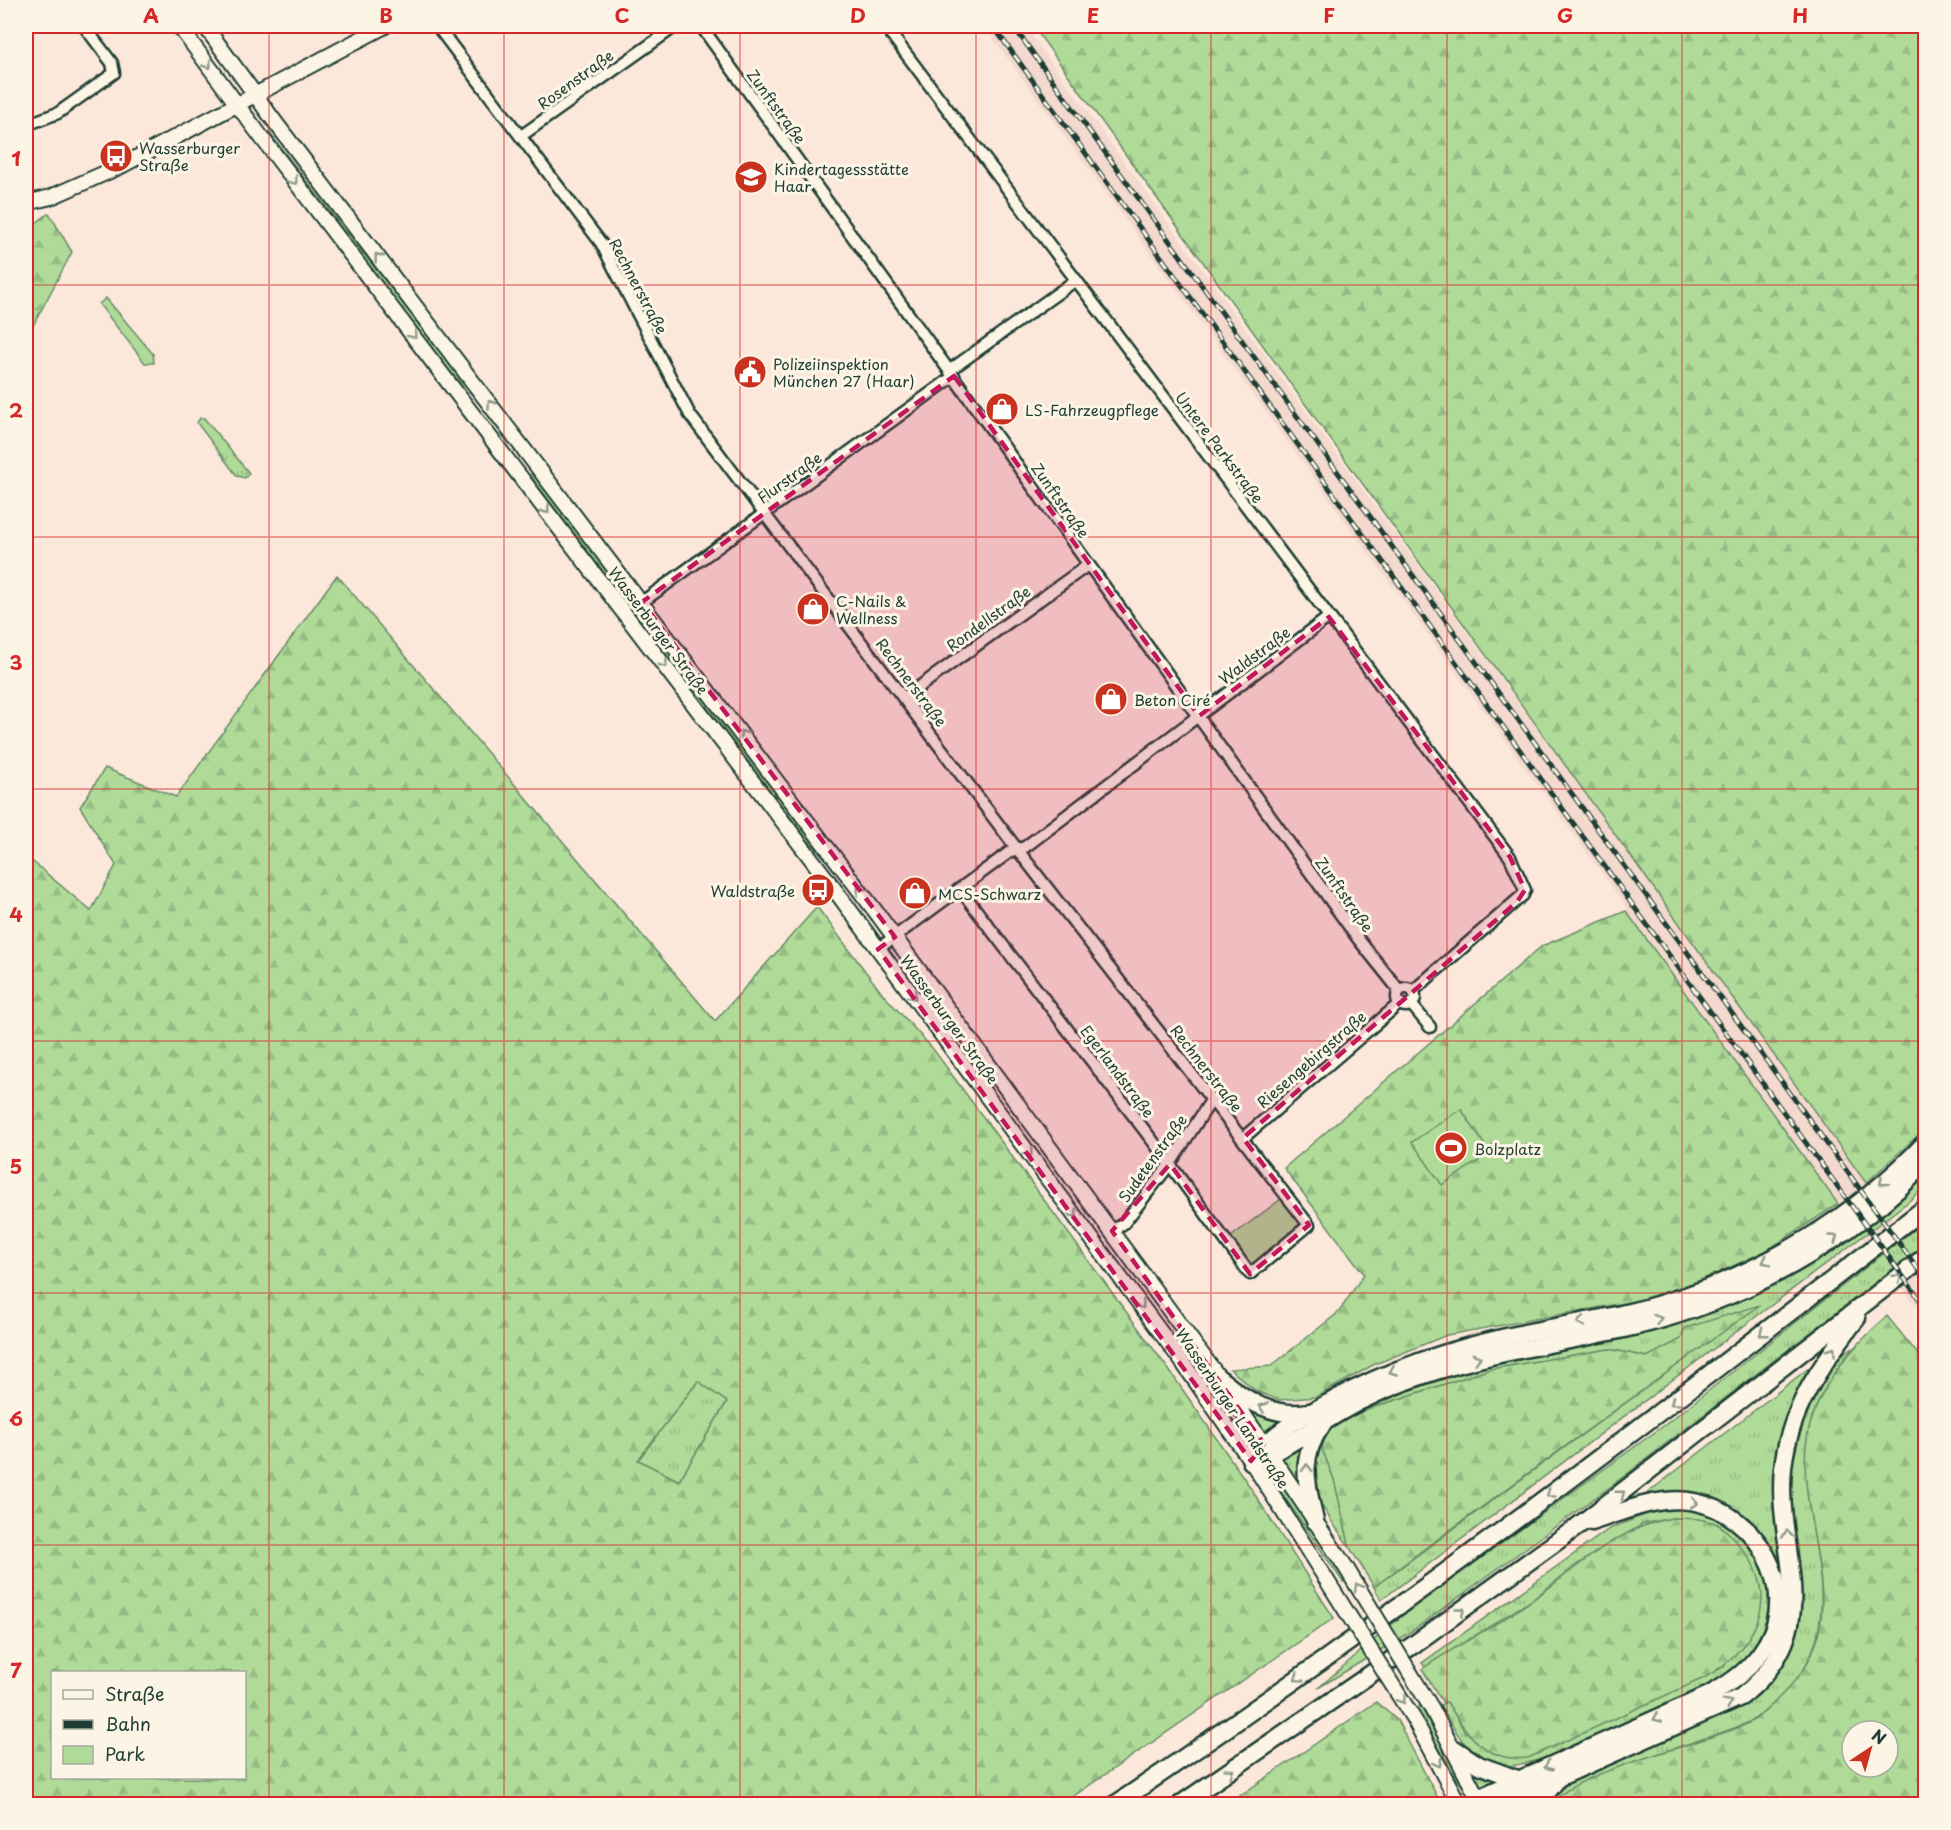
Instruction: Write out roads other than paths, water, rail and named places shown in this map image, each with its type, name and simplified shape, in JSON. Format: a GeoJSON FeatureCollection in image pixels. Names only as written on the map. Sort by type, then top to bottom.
{"type":"FeatureCollection","features":[{"type":"Feature","properties":{"kind":"highway"},"geometry":{"type":"LineString","coordinates":[[1251,1461],[1371,1380],[1417,1361],[1528,1332],[1632,1311],[1712,1286],[1760,1264],[1817,1233],[1861,1201],[1926,1142]]}},
{"type":"Feature","properties":{"kind":"highway"},"geometry":{"type":"LineString","coordinates":[[1220,1379],[1252,1403],[1278,1413],[1319,1416],[1345,1409],[1419,1377],[1481,1356],[1639,1325],[1757,1283],[1824,1245],[1886,1199],[1926,1162]]}},
{"type":"Feature","properties":{"kind":"highway"},"geometry":{"type":"LineString","coordinates":[[1116,1804],[1345,1644],[1631,1435],[1926,1207]]}},
{"type":"Feature","properties":{"kind":"highway"},"geometry":{"type":"LineString","coordinates":[[1181,1804],[1413,1645],[1574,1529],[1926,1256]]}},
{"type":"Feature","properties":{"kind":"highway"},"geometry":{"type":"LineString","coordinates":[[1499,1804],[1741,1696],[1754,1686],[1775,1661],[1788,1633],[1793,1597],[1782,1489],[1784,1457],[1792,1424],[1818,1373],[1870,1300]]}},
{"type":"Feature","properties":{"kind":"highway"},"geometry":{"type":"LineString","coordinates":[[1315,1521],[1309,1494],[1307,1453],[1319,1416]]}},
{"type":"Feature","properties":{"kind":"highway"},"geometry":{"type":"LineString","coordinates":[[1477,1802],[1728,1684],[1741,1675],[1759,1655],[1775,1623],[1778,1597],[1771,1564],[1758,1541],[1727,1513],[1694,1502],[1666,1501],[1609,1516],[1574,1529]]}},
{"type":"Feature","properties":{"kind":"highway"},"geometry":{"type":"LineString","coordinates":[[1452,1748],[1479,1766],[1520,1780]]}},
{"type":"Feature","properties":{"kind":"highway"},"geometry":{"type":"LineString","coordinates":[[1538,1804],[1558,1779]]}},
{"type":"Feature","properties":{"kind":"main road","name":"Wasserburger Straße"},"geometry":{"type":"LineString","coordinates":[[179,26],[727,746],[1107,1258]]}},
{"type":"Feature","properties":{"kind":"main road","name":"Wasserburger Straße"},"geometry":{"type":"LineString","coordinates":[[205,26],[255,95],[642,602],[1124,1246]]}},
{"type":"Feature","properties":{"kind":"main road"},"geometry":{"type":"LineString","coordinates":[[26,203],[79,186],[385,26]]}},
{"type":"Feature","properties":{"kind":"main road","name":"Wasserburger Landstraße"},"geometry":{"type":"LineString","coordinates":[[1124,1246],[1220,1379],[1345,1566],[1432,1709],[1452,1748]]}},
{"type":"Feature","properties":{"kind":"main road","name":"Wasserburger Landstraße"},"geometry":{"type":"LineString","coordinates":[[1107,1258],[1251,1461],[1415,1721],[1459,1804]]}},
{"type":"Feature","properties":{"kind":"main road"},"geometry":{"type":"LineString","coordinates":[[1452,1748],[1477,1802]]}},
{"type":"Feature","properties":{"kind":"street"},"geometry":{"type":"LineString","coordinates":[[26,125],[58,113],[108,80],[114,73],[112,63],[84,26]]}},
{"type":"Feature","properties":{"kind":"street","name":"Rechnerstraße"},"geometry":{"type":"LineString","coordinates":[[437,26],[521,136],[611,261],[690,415],[905,697],[1017,849],[1308,1222],[1309,1226],[1250,1274]]}},
{"type":"Feature","properties":{"kind":"street","name":"Rosenstraße"},"geometry":{"type":"LineString","coordinates":[[521,136],[676,26]]}},
{"type":"Feature","properties":{"kind":"street","name":"Zunftstraße"},"geometry":{"type":"LineString","coordinates":[[701,26],[1374,960],[1400,990]]}},
{"type":"Feature","properties":{"kind":"street","name":"Untere Parkstraße"},"geometry":{"type":"LineString","coordinates":[[885,26],[1510,856],[1525,890],[1517,902],[1413,991]]}},
{"type":"Feature","properties":{"kind":"street","name":"Flurstraße"},"geometry":{"type":"LineString","coordinates":[[642,602],[766,513],[1076,280]]}},
{"type":"Feature","properties":{"kind":"street","name":"Rondellstraße"},"geometry":{"type":"LineString","coordinates":[[905,697],[1088,565]]}},
{"type":"Feature","properties":{"kind":"street","name":"Waldstraße"},"geometry":{"type":"LineString","coordinates":[[878,949],[1017,849],[1025,847],[1329,617]]}},
{"type":"Feature","properties":{"kind":"street","name":"Egerlandstraße"},"geometry":{"type":"LineString","coordinates":[[960,889],[1170,1164],[1250,1274]]}},
{"type":"Feature","properties":{"kind":"street"},"geometry":{"type":"LineString","coordinates":[[1407,987],[1413,991],[1415,998],[1411,1004],[1405,1006],[1400,1003],[1397,997],[1400,990],[1407,987]]}},
{"type":"Feature","properties":{"kind":"street","name":"Riesengebirgstraße"},"geometry":{"type":"LineString","coordinates":[[1243,1138],[1400,1003]]}},
{"type":"Feature","properties":{"kind":"street"},"geometry":{"type":"LineString","coordinates":[[1411,1004],[1430,1027]]}},
{"type":"Feature","properties":{"kind":"street","name":"Sudetenstraße"},"geometry":{"type":"LineString","coordinates":[[1112,1231],[1124,1223],[1170,1164],[1212,1099]]}},
{"type":"Feature","properties":{"kind":"railway"},"geometry":{"type":"LineString","coordinates":[[993,26],[1926,1308]]}},
{"type":"Feature","properties":{"kind":"railway"},"geometry":{"type":"LineString","coordinates":[[1013,26],[1926,1280]]}},
{"type":"Feature","properties":{"kind":"place","name":"Wasserburger Straße"},"geometry":{"type":"Point","coordinates":[116,156]}},
{"type":"Feature","properties":{"kind":"place","name":"Kindertagessstätte Haar"},"geometry":{"type":"Point","coordinates":[751,177]}},
{"type":"Feature","properties":{"kind":"place","name":"Polizeiinspektion München 27 (Haar)"},"geometry":{"type":"Point","coordinates":[750,372]}},
{"type":"Feature","properties":{"kind":"place","name":"LS-Fahrzeugpflege"},"geometry":{"type":"Point","coordinates":[1002,409]}},
{"type":"Feature","properties":{"kind":"place","name":"C-Nails & Wellness"},"geometry":{"type":"Point","coordinates":[813,609]}},
{"type":"Feature","properties":{"kind":"place","name":"Beton Ciré"},"geometry":{"type":"Point","coordinates":[1111,699]}},
{"type":"Feature","properties":{"kind":"place","name":"Waldstraße"},"geometry":{"type":"Point","coordinates":[818,890]}},
{"type":"Feature","properties":{"kind":"place","name":"MCS-Schwarz"},"geometry":{"type":"Point","coordinates":[915,893]}},
{"type":"Feature","properties":{"kind":"place","name":"Bolzplatz"},"geometry":{"type":"Point","coordinates":[1451,1148]}}]}
